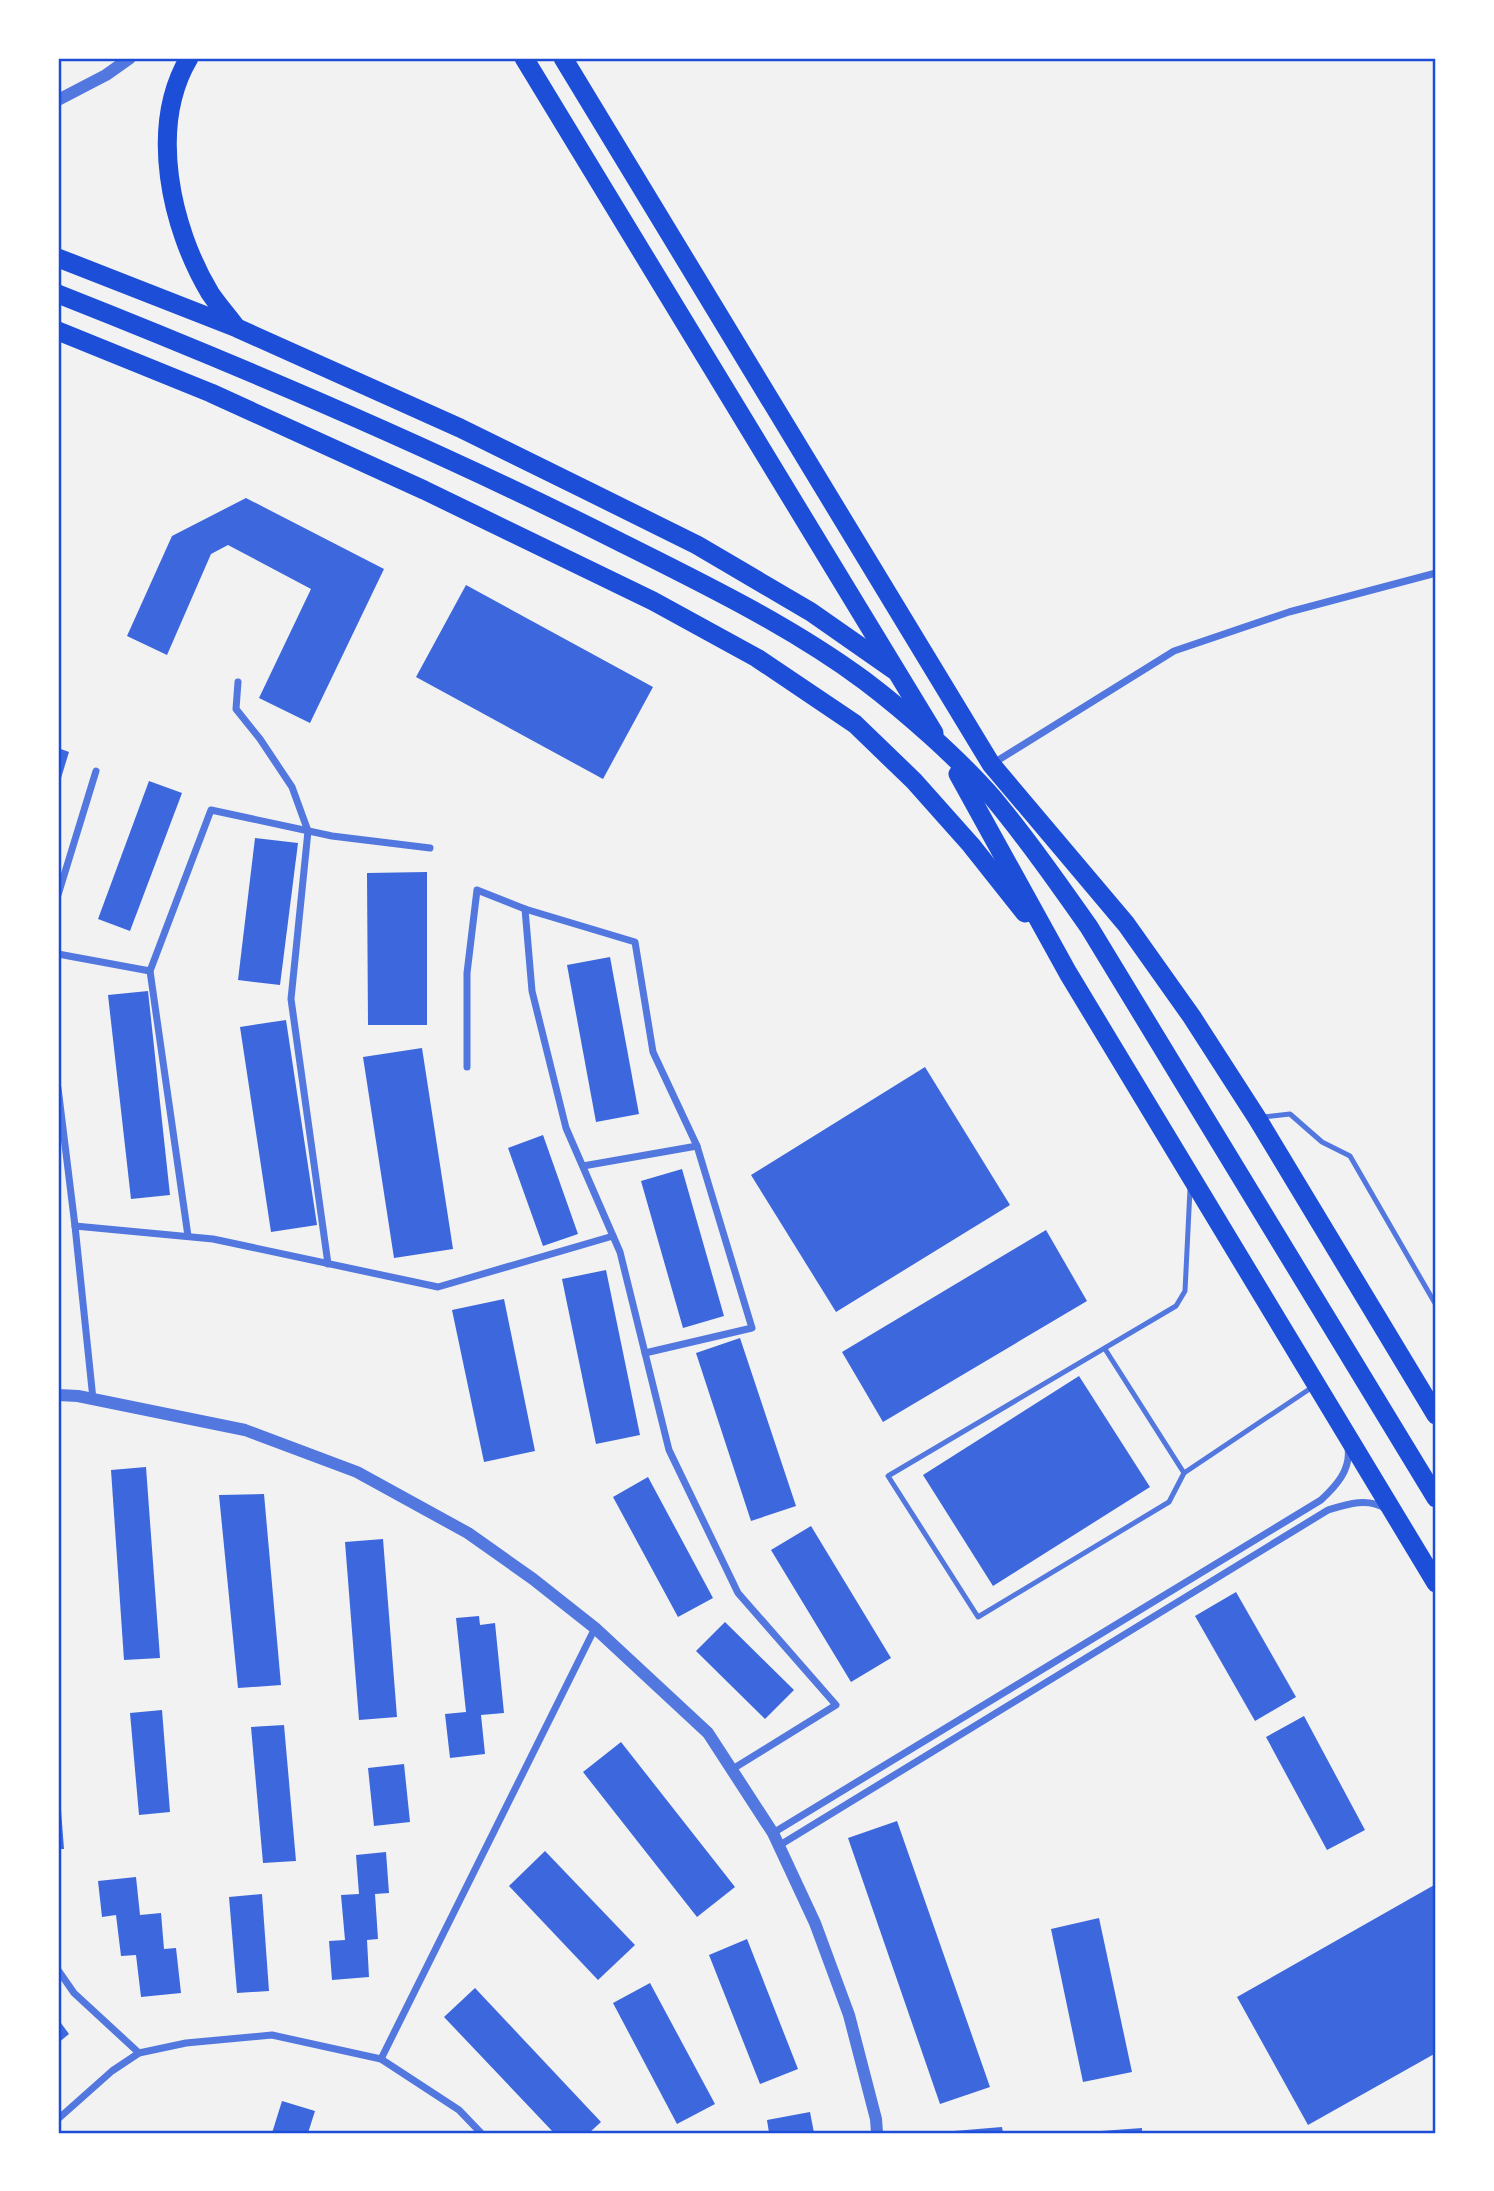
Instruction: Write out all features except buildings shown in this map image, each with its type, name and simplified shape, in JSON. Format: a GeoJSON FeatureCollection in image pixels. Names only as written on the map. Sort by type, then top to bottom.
{"type":"FeatureCollection","features":[{"type":"Feature","properties":{"kind":"highway"},"geometry":{"type":"LineString","coordinates":[[524,58],[901,675],[1068,973],[1436,1583]]}},
{"type":"Feature","properties":{"kind":"highway"},"geometry":{"type":"LineString","coordinates":[[563,58],[991,764],[1126,924],[1192,1017],[1257,1118],[1436,1415]]}},
{"type":"Feature","properties":{"kind":"highway"},"geometry":{"type":"LineString","coordinates":[[185,64],[173,97],[169,126],[168,164],[172,196],[195,265],[211,295],[237,328]]}},
{"type":"Feature","properties":{"kind":"highway"},"geometry":{"type":"LineString","coordinates":[[58,258],[237,328],[460,428],[697,545],[811,612],[901,675]]}},
{"type":"Feature","properties":{"kind":"highway"},"geometry":{"type":"LineString","coordinates":[[58,294],[225,360],[445,457],[671,568],[750,609],[865,681],[928,734],[991,796],[1046,866],[1089,927],[1436,1498]]}},
{"type":"Feature","properties":{"kind":"highway"},"geometry":{"type":"LineString","coordinates":[[58,331],[211,393],[432,493],[653,601],[757,658],[855,724],[914,781],[971,845],[1068,973]]}},
{"type":"Feature","properties":{"kind":"street"},"geometry":{"type":"LineString","coordinates":[[58,100],[106,75],[130,58]]}},
{"type":"Feature","properties":{"kind":"street"},"geometry":{"type":"LineString","coordinates":[[991,764],[1174,652],[1289,612],[1436,573]]}},
{"type":"Feature","properties":{"kind":"street"},"geometry":{"type":"LineString","coordinates":[[238,682],[236,709],[260,738],[292,787],[308,831],[291,999],[328,1264]]}},
{"type":"Feature","properties":{"kind":"street"},"geometry":{"type":"LineString","coordinates":[[58,895],[96,771]]}},
{"type":"Feature","properties":{"kind":"street"},"geometry":{"type":"LineString","coordinates":[[188,1236],[150,971],[211,810],[308,831],[430,848]]}},
{"type":"Feature","properties":{"kind":"street"},"geometry":{"type":"LineString","coordinates":[[467,1067],[467,972],[477,890],[525,909],[635,942],[653,1052],[697,1146],[752,1328],[645,1353]]}},
{"type":"Feature","properties":{"kind":"street"},"geometry":{"type":"LineString","coordinates":[[525,909],[532,991],[566,1128],[620,1252],[669,1450],[738,1593],[836,1705],[731,1770]]}},
{"type":"Feature","properties":{"kind":"street"},"geometry":{"type":"LineString","coordinates":[[58,954],[150,971]]}},
{"type":"Feature","properties":{"kind":"street"},"geometry":{"type":"LineString","coordinates":[[58,1088],[93,1399]]}},
{"type":"Feature","properties":{"kind":"street"},"geometry":{"type":"LineString","coordinates":[[583,1166],[697,1146]]}},
{"type":"Feature","properties":{"kind":"street"},"geometry":{"type":"LineString","coordinates":[[75,1226],[213,1239],[438,1287],[613,1236]]}},
{"type":"Feature","properties":{"kind":"street"},"geometry":{"type":"LineString","coordinates":[[58,1395],[93,1399],[246,1430],[357,1472],[468,1533],[595,1628],[708,1733],[777,1839],[815,1923],[849,2015],[876,2119],[877,2133]]}},
{"type":"Feature","properties":{"kind":"street"},"geometry":{"type":"LineString","coordinates":[[777,1839],[1321,1500],[1335,1488],[1345,1472],[1349,1455],[1346,1433]]}},
{"type":"Feature","properties":{"kind":"street"},"geometry":{"type":"LineString","coordinates":[[777,1839],[1328,1510],[1364,1502],[1380,1505],[1395,1514]]}},
{"type":"Feature","properties":{"kind":"street"},"geometry":{"type":"LineString","coordinates":[[381,2059],[595,1628]]}},
{"type":"Feature","properties":{"kind":"street"},"geometry":{"type":"LineString","coordinates":[[58,1970],[74,1993],[139,2053]]}},
{"type":"Feature","properties":{"kind":"street"},"geometry":{"type":"LineString","coordinates":[[58,2119],[112,2071],[139,2053],[186,2043],[272,2035],[381,2059],[459,2110],[481,2133]]}},
{"type":"Feature","properties":{"kind":"lane"},"geometry":{"type":"LineString","coordinates":[[1257,1118],[1290,1114],[1322,1142],[1350,1156],[1436,1303]]}},
{"type":"Feature","properties":{"kind":"lane"},"geometry":{"type":"LineString","coordinates":[[1191,1175],[1185,1291],[1176,1306],[888,1476],[978,1617],[1169,1502],[1184,1473],[1316,1384]]}},
{"type":"Feature","properties":{"kind":"lane"},"geometry":{"type":"LineString","coordinates":[[1105,1349],[1184,1473]]}}]}
